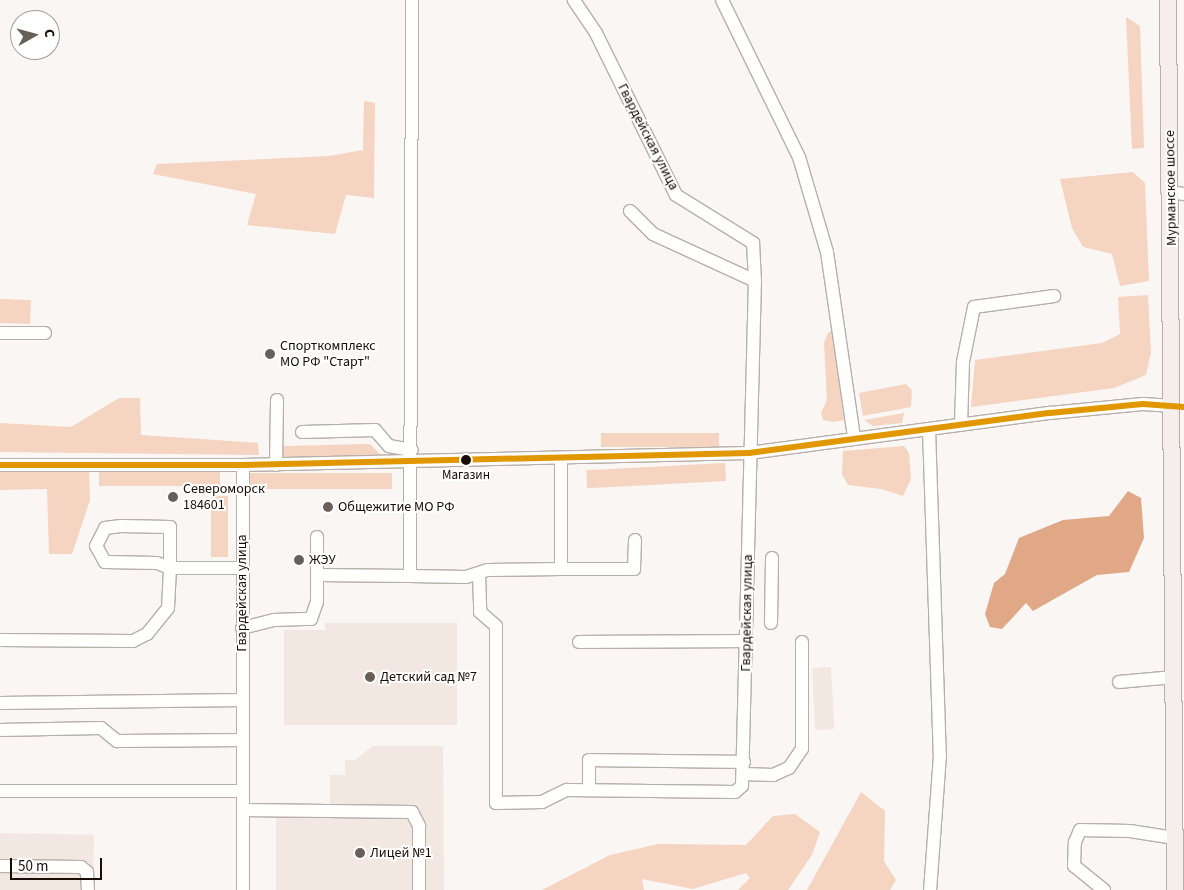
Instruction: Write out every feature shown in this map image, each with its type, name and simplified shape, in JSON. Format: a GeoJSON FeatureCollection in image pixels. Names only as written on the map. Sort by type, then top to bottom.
{"type":"FeatureCollection","features":[{"type":"Feature","properties":{"kind":"main road","name":"Мурманское шоссе"},"geometry":{"type":"LineString","coordinates":[[1168,0],[1178,193],[1174,890]]}},
{"type":"Feature","properties":{"kind":"street"},"geometry":{"type":"LineString","coordinates":[[410,576],[412,456],[412,0]]}},
{"type":"Feature","properties":{"kind":"street","name":"Гвардейская улица"},"geometry":{"type":"LineString","coordinates":[[574,0],[596,33],[676,195],[753,243],[755,281],[749,453],[747,641],[743,768]]}},
{"type":"Feature","properties":{"kind":"street"},"geometry":{"type":"LineString","coordinates":[[722,0],[800,157],[827,252],[854,438]]}},
{"type":"Feature","properties":{"kind":"street"},"geometry":{"type":"LineString","coordinates":[[630,211],[653,234],[755,281]]}},
{"type":"Feature","properties":{"kind":"street"},"geometry":{"type":"LineString","coordinates":[[961,425],[963,362],[974,307],[1054,296]]}},
{"type":"Feature","properties":{"kind":"street"},"geometry":{"type":"LineString","coordinates":[[0,332],[45,333]]}},
{"type":"Feature","properties":{"kind":"street"},"geometry":{"type":"LineString","coordinates":[[276,465],[277,400]]}},
{"type":"Feature","properties":{"kind":"street"},"geometry":{"type":"LineString","coordinates":[[0,464],[276,465],[412,456],[561,459],[749,453],[854,438],[1115,407],[1178,407]]}},
{"type":"Feature","properties":{"kind":"street"},"geometry":{"type":"LineString","coordinates":[[929,429],[940,754],[930,890]]}},
{"type":"Feature","properties":{"kind":"street"},"geometry":{"type":"LineString","coordinates":[[302,432],[375,430],[389,446],[412,456]]}},
{"type":"Feature","properties":{"kind":"street"},"geometry":{"type":"LineString","coordinates":[[561,459],[562,569]]}},
{"type":"Feature","properties":{"kind":"street","name":"Гвардейская улица"},"geometry":{"type":"LineString","coordinates":[[243,465],[243,890]]}},
{"type":"Feature","properties":{"kind":"street"},"geometry":{"type":"LineString","coordinates":[[0,640],[133,641],[147,634],[168,608],[170,568],[170,527],[105,528],[96,546],[105,562],[157,564],[170,568],[242,568]]}},
{"type":"Feature","properties":{"kind":"street"},"geometry":{"type":"LineString","coordinates":[[242,628],[274,620],[312,619],[316,602],[317,537]]}},
{"type":"Feature","properties":{"kind":"street"},"geometry":{"type":"LineString","coordinates":[[317,575],[479,575],[488,570],[634,568],[635,540]]}},
{"type":"Feature","properties":{"kind":"street"},"geometry":{"type":"LineString","coordinates":[[771,623],[772,558]]}},
{"type":"Feature","properties":{"kind":"street"},"geometry":{"type":"LineString","coordinates":[[479,575],[480,612],[496,626],[496,803],[542,802],[567,790],[735,792],[742,786],[743,768]]}},
{"type":"Feature","properties":{"kind":"street"},"geometry":{"type":"LineString","coordinates":[[579,642],[747,641]]}},
{"type":"Feature","properties":{"kind":"street"},"geometry":{"type":"LineString","coordinates":[[589,789],[589,760],[743,768],[773,775],[789,768],[802,749],[802,642]]}},
{"type":"Feature","properties":{"kind":"street"},"geometry":{"type":"LineString","coordinates":[[1119,682],[1174,677]]}},
{"type":"Feature","properties":{"kind":"street"},"geometry":{"type":"LineString","coordinates":[[0,703],[243,700]]}},
{"type":"Feature","properties":{"kind":"street"},"geometry":{"type":"LineString","coordinates":[[0,730],[101,728],[117,741],[243,740]]}},
{"type":"Feature","properties":{"kind":"street"},"geometry":{"type":"LineString","coordinates":[[0,791],[243,790]]}},
{"type":"Feature","properties":{"kind":"street"},"geometry":{"type":"LineString","coordinates":[[243,810],[412,812],[419,826],[419,890]]}},
{"type":"Feature","properties":{"kind":"street"},"geometry":{"type":"LineString","coordinates":[[1104,890],[1074,866],[1074,842],[1080,830],[1130,831],[1174,838]]}},
{"type":"Feature","properties":{"kind":"street"},"geometry":{"type":"LineString","coordinates":[[0,866],[81,867],[87,872],[88,890]]}},
{"type":"Feature","properties":{"kind":"shaded area"},"geometry":{"type":"Polygon","coordinates":[[[1126,17],[1140,26],[1144,148],[1132,149],[1126,17]]]}},
{"type":"Feature","properties":{"kind":"shaded area"},"geometry":{"type":"Polygon","coordinates":[[[364,101],[375,103],[374,198],[346,195],[335,234],[247,225],[256,194],[153,174],[157,164],[329,156],[363,150],[364,101]]]}},
{"type":"Feature","properties":{"kind":"shaded area"},"geometry":{"type":"Polygon","coordinates":[[[1133,172],[1145,183],[1149,281],[1120,286],[1112,254],[1083,247],[1072,228],[1060,179],[1133,172]]]}},
{"type":"Feature","properties":{"kind":"shaded area"},"geometry":{"type":"Polygon","coordinates":[[[1148,295],[1151,352],[1146,375],[1114,388],[971,407],[975,360],[1102,343],[1120,334],[1118,297],[1148,295]]]}},
{"type":"Feature","properties":{"kind":"shaded area"},"geometry":{"type":"Polygon","coordinates":[[[0,299],[31,300],[30,324],[0,323],[0,299]]]}},
{"type":"Feature","properties":{"kind":"shaded area"},"geometry":{"type":"Polygon","coordinates":[[[832,331],[844,420],[833,422],[823,420],[821,413],[827,400],[824,343],[828,333],[832,331]]]}},
{"type":"Feature","properties":{"kind":"shaded area"},"geometry":{"type":"Polygon","coordinates":[[[906,384],[912,390],[911,407],[863,416],[859,393],[906,384]]]}},
{"type":"Feature","properties":{"kind":"shaded area"},"geometry":{"type":"Polygon","coordinates":[[[119,398],[140,398],[141,435],[258,443],[259,455],[0,452],[0,423],[71,427],[119,398]]]}},
{"type":"Feature","properties":{"kind":"shaded area"},"geometry":{"type":"Polygon","coordinates":[[[904,413],[902,423],[873,426],[864,420],[904,413]]]}},
{"type":"Feature","properties":{"kind":"shaded area"},"geometry":{"type":"Polygon","coordinates":[[[601,433],[719,433],[719,447],[601,447],[601,433]]]}},
{"type":"Feature","properties":{"kind":"shaded area"},"geometry":{"type":"Polygon","coordinates":[[[370,444],[384,458],[282,459],[284,446],[370,444]]]}},
{"type":"Feature","properties":{"kind":"shaded area"},"geometry":{"type":"Polygon","coordinates":[[[904,446],[909,453],[911,479],[903,496],[881,489],[848,485],[842,474],[843,451],[904,446]]]}},
{"type":"Feature","properties":{"kind":"shaded area"},"geometry":{"type":"Polygon","coordinates":[[[725,463],[726,481],[587,488],[586,470],[725,463]]]}},
{"type":"Feature","properties":{"kind":"shaded area"},"geometry":{"type":"Polygon","coordinates":[[[0,470],[89,470],[90,500],[72,554],[49,554],[47,489],[0,490],[0,470]]]}},
{"type":"Feature","properties":{"kind":"shaded area"},"geometry":{"type":"Polygon","coordinates":[[[99,472],[220,472],[220,486],[99,486],[99,472]]]}},
{"type":"Feature","properties":{"kind":"shaded area"},"geometry":{"type":"Polygon","coordinates":[[[249,473],[392,473],[392,489],[249,489],[249,473]]]}},
{"type":"Feature","properties":{"kind":"shaded area"},"geometry":{"type":"Polygon","coordinates":[[[1128,491],[1141,498],[1144,538],[1129,572],[1097,575],[1033,611],[1026,603],[1002,629],[990,627],[985,614],[994,583],[1005,574],[1019,538],[1063,520],[1109,516],[1128,491]]]}},
{"type":"Feature","properties":{"kind":"shaded area"},"geometry":{"type":"Polygon","coordinates":[[[211,496],[228,496],[228,557],[211,557],[211,496]]]}},
{"type":"Feature","properties":{"kind":"shaded area","name":"Детский сад №7"},"geometry":{"type":"Polygon","coordinates":[[[325,623],[457,623],[457,725],[284,725],[284,630],[325,630],[325,623]]]}},
{"type":"Feature","properties":{"kind":"shaded area"},"geometry":{"type":"Polygon","coordinates":[[[831,667],[834,729],[815,730],[812,668],[831,667]]]}},
{"type":"Feature","properties":{"kind":"shaded area","name":"Лицей №1"},"geometry":{"type":"Polygon","coordinates":[[[373,746],[443,746],[444,890],[276,890],[276,817],[330,817],[330,775],[345,775],[345,760],[355,760],[373,746]]]}},
{"type":"Feature","properties":{"kind":"shaded area"},"geometry":{"type":"Polygon","coordinates":[[[861,792],[885,811],[884,861],[896,880],[890,890],[807,890],[861,792]]]}},
{"type":"Feature","properties":{"kind":"shaded area"},"geometry":{"type":"Polygon","coordinates":[[[795,814],[820,832],[812,855],[788,890],[738,890],[750,878],[746,873],[693,889],[642,879],[644,890],[542,890],[610,855],[658,844],[746,845],[773,816],[795,814]]]}},
{"type":"Feature","properties":{"kind":"shaded area"},"geometry":{"type":"Polygon","coordinates":[[[0,833],[94,835],[93,890],[0,890],[0,833]]]}},
{"type":"Feature","properties":{"kind":"transit line"},"geometry":{"type":"LineString","coordinates":[[0,465],[243,465],[749,453],[1050,413],[1143,404],[1184,407]]}},
{"type":"Feature","properties":{"kind":"place","name":"Спорткомплекс МО РФ \"Старт\""},"geometry":{"type":"Point","coordinates":[270,354]}},
{"type":"Feature","properties":{"kind":"place","name":"Магазин"},"geometry":{"type":"Point","coordinates":[466,460]}},
{"type":"Feature","properties":{"kind":"place","name":"Североморск 184601"},"geometry":{"type":"Point","coordinates":[173,497]}},
{"type":"Feature","properties":{"kind":"place","name":"Общежитие МО РФ"},"geometry":{"type":"Point","coordinates":[328,507]}},
{"type":"Feature","properties":{"kind":"place","name":"ЖЭУ"},"geometry":{"type":"Point","coordinates":[299,560]}},
{"type":"Feature","properties":{"kind":"place","name":"Детский сад №7"},"geometry":{"type":"Point","coordinates":[370,677]}},
{"type":"Feature","properties":{"kind":"place","name":"Лицей №1"},"geometry":{"type":"Point","coordinates":[360,853]}}]}
